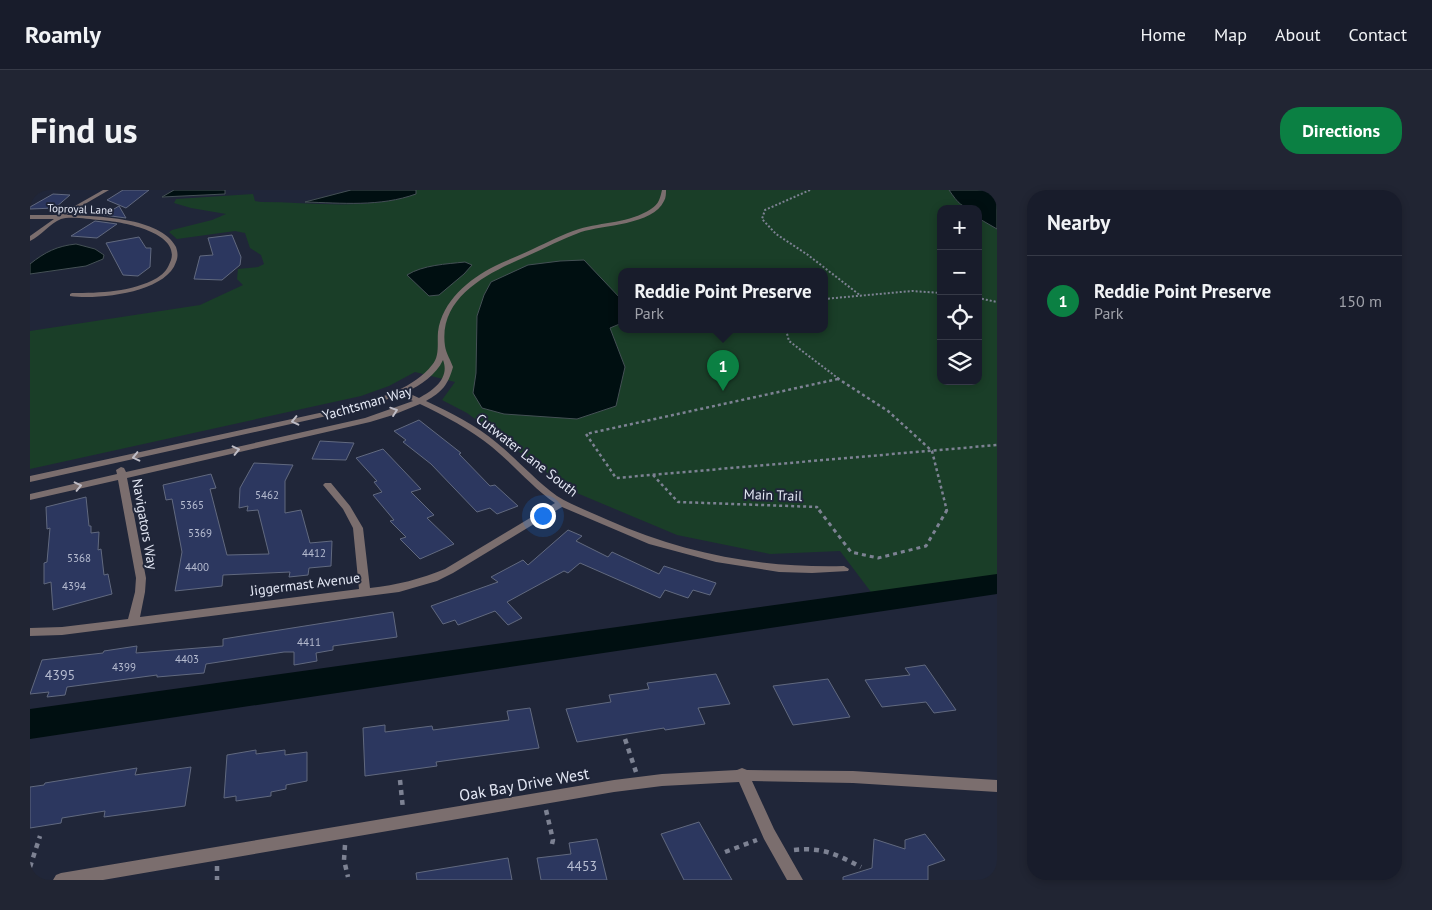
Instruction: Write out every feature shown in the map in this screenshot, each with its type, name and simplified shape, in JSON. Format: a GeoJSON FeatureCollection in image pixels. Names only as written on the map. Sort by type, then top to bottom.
{"type":"FeatureCollection","features":[{"type":"Feature","properties":{"kind":"street"},"geometry":{"type":"LineString","coordinates":[[30,238],[50,222],[62,218],[87,200],[107,190]]}},
{"type":"Feature","properties":{"kind":"street"},"geometry":{"type":"LineString","coordinates":[[443,350],[442,331],[444,318],[457,298],[476,279],[580,231],[641,217],[656,208],[665,196],[664,190]]}},
{"type":"Feature","properties":{"kind":"street","name":"Toproyal Lane"},"geometry":{"type":"LineString","coordinates":[[30,218],[111,219],[144,227],[162,235],[170,242],[174,250],[172,267],[155,282],[115,292],[72,295]]}},
{"type":"Feature","properties":{"kind":"street"},"geometry":{"type":"LineString","coordinates":[[30,247],[61,222],[62,218]]}},
{"type":"Feature","properties":{"kind":"street","name":"Yachtsman Way"},"geometry":{"type":"LineString","coordinates":[[30,480],[358,407],[400,392],[413,385],[436,366],[443,350]]}},
{"type":"Feature","properties":{"kind":"street","name":"Yachtsman Way"},"geometry":{"type":"LineString","coordinates":[[30,497],[378,417],[421,402],[446,382],[450,371],[450,360],[443,350]]}},
{"type":"Feature","properties":{"kind":"street","name":"Cutwater Lane South"},"geometry":{"type":"LineString","coordinates":[[400,392],[456,419],[476,431],[562,503],[619,530],[716,560],[793,570],[844,569]]}},
{"type":"Feature","properties":{"kind":"street","name":"Navigators Way"},"geometry":{"type":"LineString","coordinates":[[119,460],[141,578],[140,592],[133,622]]}},
{"type":"Feature","properties":{"kind":"street"},"geometry":{"type":"LineString","coordinates":[[328,485],[347,508],[358,528],[365,592]]}},
{"type":"Feature","properties":{"kind":"street","name":"Jiggermast Avenue"},"geometry":{"type":"LineString","coordinates":[[30,632],[62,631],[399,588],[449,571],[562,503]]}},
{"type":"Feature","properties":{"kind":"street"},"geometry":{"type":"LineString","coordinates":[[742,774],[771,837],[796,880]]}},
{"type":"Feature","properties":{"kind":"street","name":"Oak Bay Drive West"},"geometry":{"type":"LineString","coordinates":[[61,880],[543,798],[674,778],[742,774],[831,776],[997,786]]}},
{"type":"Feature","properties":{"kind":"path"},"geometry":{"type":"LineString","coordinates":[[810,190],[765,210],[762,219],[776,234],[825,268]]}},
{"type":"Feature","properties":{"kind":"path"},"geometry":{"type":"LineString","coordinates":[[828,270],[861,296]]}},
{"type":"Feature","properties":{"kind":"path"},"geometry":{"type":"LineString","coordinates":[[828,299],[912,291],[937,293]]}},
{"type":"Feature","properties":{"kind":"path"},"geometry":{"type":"LineString","coordinates":[[982,299],[997,302]]}},
{"type":"Feature","properties":{"kind":"path"},"geometry":{"type":"LineString","coordinates":[[787,333],[789,341],[838,379],[888,412],[932,451]]}},
{"type":"Feature","properties":{"kind":"path","name":"Main Trail"},"geometry":{"type":"LineString","coordinates":[[838,379],[586,434],[616,478],[997,445]]}},
{"type":"Feature","properties":{"kind":"path","name":"Main Trail"},"geometry":{"type":"LineString","coordinates":[[653,475],[678,502],[817,507],[851,552],[878,558],[926,546],[947,510],[932,451]]}},
{"type":"Feature","properties":{"kind":"path"},"geometry":{"type":"LineString","coordinates":[[625,739],[640,783]]}},
{"type":"Feature","properties":{"kind":"path"},"geometry":{"type":"LineString","coordinates":[[400,780],[405,822]]}},
{"type":"Feature","properties":{"kind":"path"},"geometry":{"type":"LineString","coordinates":[[543,798],[553,840],[551,848]]}},
{"type":"Feature","properties":{"kind":"path"},"geometry":{"type":"LineString","coordinates":[[346,832],[344,860],[348,877]]}},
{"type":"Feature","properties":{"kind":"path"},"geometry":{"type":"LineString","coordinates":[[30,867],[40,836]]}},
{"type":"Feature","properties":{"kind":"path"},"geometry":{"type":"LineString","coordinates":[[725,852],[771,837]]}},
{"type":"Feature","properties":{"kind":"path"},"geometry":{"type":"LineString","coordinates":[[779,852],[815,847],[861,867]]}},
{"type":"Feature","properties":{"kind":"green space"},"geometry":{"type":"Polygon","coordinates":[[[416,190],[949,190],[963,205],[937,205],[937,385],[982,385],[982,220],[997,229],[997,584],[877,600],[840,551],[770,554],[677,535],[572,491],[467,413],[442,400],[455,382],[415,372],[389,386],[361,396],[30,469],[30,331],[200,305],[243,285],[237,279],[238,269],[258,267],[264,264],[261,255],[250,248],[245,233],[235,231],[177,239],[169,232],[212,220],[226,214],[174,203],[176,199],[253,194],[255,201],[261,202],[359,204],[416,194],[416,190]]]}},
{"type":"Feature","properties":{"kind":"shaded area"},"geometry":{"type":"Polygon","coordinates":[[[174,190],[225,190],[225,194],[162,197],[174,190]]]}},
{"type":"Feature","properties":{"kind":"shaded area"},"geometry":{"type":"Polygon","coordinates":[[[351,190],[416,190],[416,194],[375,203],[305,202],[351,190]]]}},
{"type":"Feature","properties":{"kind":"shaded area"},"geometry":{"type":"Polygon","coordinates":[[[949,190],[997,190],[997,229],[982,220],[982,205],[962,205],[949,190]]]}},
{"type":"Feature","properties":{"kind":"shaded area"},"geometry":{"type":"Polygon","coordinates":[[[76,244],[95,249],[104,255],[103,259],[86,266],[30,274],[30,264],[41,256],[57,248],[76,244]]]}},
{"type":"Feature","properties":{"kind":"shaded area"},"geometry":{"type":"Polygon","coordinates":[[[584,260],[618,296],[618,325],[610,328],[625,367],[616,406],[577,419],[504,414],[482,408],[473,393],[476,373],[477,316],[484,295],[491,282],[528,265],[584,260]]]}},
{"type":"Feature","properties":{"kind":"shaded area"},"geometry":{"type":"Polygon","coordinates":[[[465,262],[472,265],[439,295],[429,296],[407,275],[427,267],[465,262]]]}},
{"type":"Feature","properties":{"kind":"building"},"geometry":{"type":"Polygon","coordinates":[[[123,190],[149,190],[126,208],[107,200],[123,190]]]}},
{"type":"Feature","properties":{"kind":"building"},"geometry":{"type":"Polygon","coordinates":[[[53,194],[70,195],[55,208],[30,209],[30,207],[53,194]]]}},
{"type":"Feature","properties":{"kind":"building"},"geometry":{"type":"Polygon","coordinates":[[[119,206],[126,218],[104,215],[119,206]]]}},
{"type":"Feature","properties":{"kind":"building"},"geometry":{"type":"Polygon","coordinates":[[[95,221],[117,224],[97,238],[71,236],[95,221]]]}},
{"type":"Feature","properties":{"kind":"building"},"geometry":{"type":"Polygon","coordinates":[[[232,235],[241,257],[240,265],[222,280],[194,279],[200,256],[213,255],[208,238],[232,235]]]}},
{"type":"Feature","properties":{"kind":"building"},"geometry":{"type":"Polygon","coordinates":[[[139,237],[146,248],[151,248],[150,267],[138,276],[123,275],[106,243],[139,237]]]}},
{"type":"Feature","properties":{"kind":"building"},"geometry":{"type":"Polygon","coordinates":[[[419,420],[461,453],[459,454],[490,486],[495,485],[518,506],[497,514],[490,508],[477,512],[431,464],[403,442],[406,440],[394,431],[419,420]]]}},
{"type":"Feature","properties":{"kind":"building"},"geometry":{"type":"Polygon","coordinates":[[[320,441],[354,443],[346,460],[312,459],[320,441]]]}},
{"type":"Feature","properties":{"kind":"building"},"geometry":{"type":"Polygon","coordinates":[[[383,449],[421,489],[411,492],[434,515],[427,518],[454,544],[420,559],[400,539],[406,537],[390,521],[394,520],[373,495],[382,492],[374,482],[377,481],[356,458],[383,449]]]}},
{"type":"Feature","properties":{"kind":"building"},"geometry":{"type":"Polygon","coordinates":[[[254,463],[293,465],[285,481],[285,513],[301,510],[310,543],[332,541],[331,566],[309,568],[308,575],[289,577],[290,572],[223,575],[222,586],[175,591],[182,552],[172,499],[166,500],[163,485],[211,474],[216,488],[210,489],[227,555],[269,554],[258,510],[247,511],[248,506],[239,508],[240,488],[254,463]]]}},
{"type":"Feature","properties":{"kind":"building"},"geometry":{"type":"Polygon","coordinates":[[[86,497],[89,526],[91,526],[91,533],[99,532],[98,550],[101,549],[104,575],[108,574],[112,594],[53,610],[51,582],[44,584],[44,563],[47,562],[50,528],[47,529],[46,507],[86,497]]]}},
{"type":"Feature","properties":{"kind":"building"},"geometry":{"type":"Polygon","coordinates":[[[568,530],[582,536],[576,541],[608,557],[612,552],[659,574],[664,566],[716,583],[710,595],[693,590],[688,598],[665,590],[660,598],[580,563],[568,573],[564,571],[507,602],[522,618],[508,625],[495,611],[458,625],[455,620],[443,624],[431,606],[498,582],[491,577],[523,560],[528,565],[568,530]]]}},
{"type":"Feature","properties":{"kind":"building"},"geometry":{"type":"Polygon","coordinates":[[[393,612],[397,637],[333,646],[333,650],[316,653],[317,661],[294,665],[294,652],[284,652],[206,664],[204,673],[157,677],[157,675],[67,687],[65,695],[47,697],[49,692],[30,694],[42,660],[103,653],[104,651],[137,646],[136,653],[223,646],[223,639],[393,612]]]}},
{"type":"Feature","properties":{"kind":"building"},"geometry":{"type":"Polygon","coordinates":[[[925,665],[956,710],[934,713],[926,702],[882,707],[865,680],[910,675],[905,668],[925,665]]]}},
{"type":"Feature","properties":{"kind":"building"},"geometry":{"type":"Polygon","coordinates":[[[716,674],[730,704],[698,708],[705,724],[665,730],[664,728],[577,742],[566,709],[611,702],[609,695],[649,689],[647,683],[716,674]]]}},
{"type":"Feature","properties":{"kind":"building"},"geometry":{"type":"Polygon","coordinates":[[[828,679],[850,717],[793,725],[773,686],[828,679]]]}},
{"type":"Feature","properties":{"kind":"building"},"geometry":{"type":"Polygon","coordinates":[[[530,708],[539,748],[436,762],[437,766],[365,776],[363,728],[385,725],[385,732],[432,726],[433,730],[509,720],[507,711],[530,708]]]}},
{"type":"Feature","properties":{"kind":"building"},"geometry":{"type":"Polygon","coordinates":[[[256,750],[256,754],[285,750],[285,755],[307,752],[307,781],[286,785],[286,789],[271,792],[271,796],[236,801],[236,796],[224,798],[227,755],[256,750]]]}},
{"type":"Feature","properties":{"kind":"building"},"geometry":{"type":"Polygon","coordinates":[[[191,767],[185,806],[104,817],[105,811],[62,818],[61,823],[30,828],[30,787],[137,768],[135,775],[191,767]]]}},
{"type":"Feature","properties":{"kind":"building"},"geometry":{"type":"Polygon","coordinates":[[[699,822],[732,880],[684,880],[661,834],[699,822]]]}},
{"type":"Feature","properties":{"kind":"building"},"geometry":{"type":"Polygon","coordinates":[[[925,834],[945,860],[928,866],[928,880],[843,880],[843,877],[872,868],[874,839],[905,849],[905,840],[925,834]]]}},
{"type":"Feature","properties":{"kind":"building"},"geometry":{"type":"Polygon","coordinates":[[[597,839],[607,880],[541,880],[537,858],[571,854],[569,843],[597,839]]]}},
{"type":"Feature","properties":{"kind":"building"},"geometry":{"type":"Polygon","coordinates":[[[508,858],[512,880],[417,880],[416,873],[508,858]]]}},
{"type":"Feature","properties":{"kind":"waterway"},"geometry":{"type":"LineString","coordinates":[[30,724],[997,584]]}},
{"type":"Feature","properties":{"kind":"place","name":"Reddie Point Preserve"},"geometry":{"type":"Point","coordinates":[723,391]}}]}
